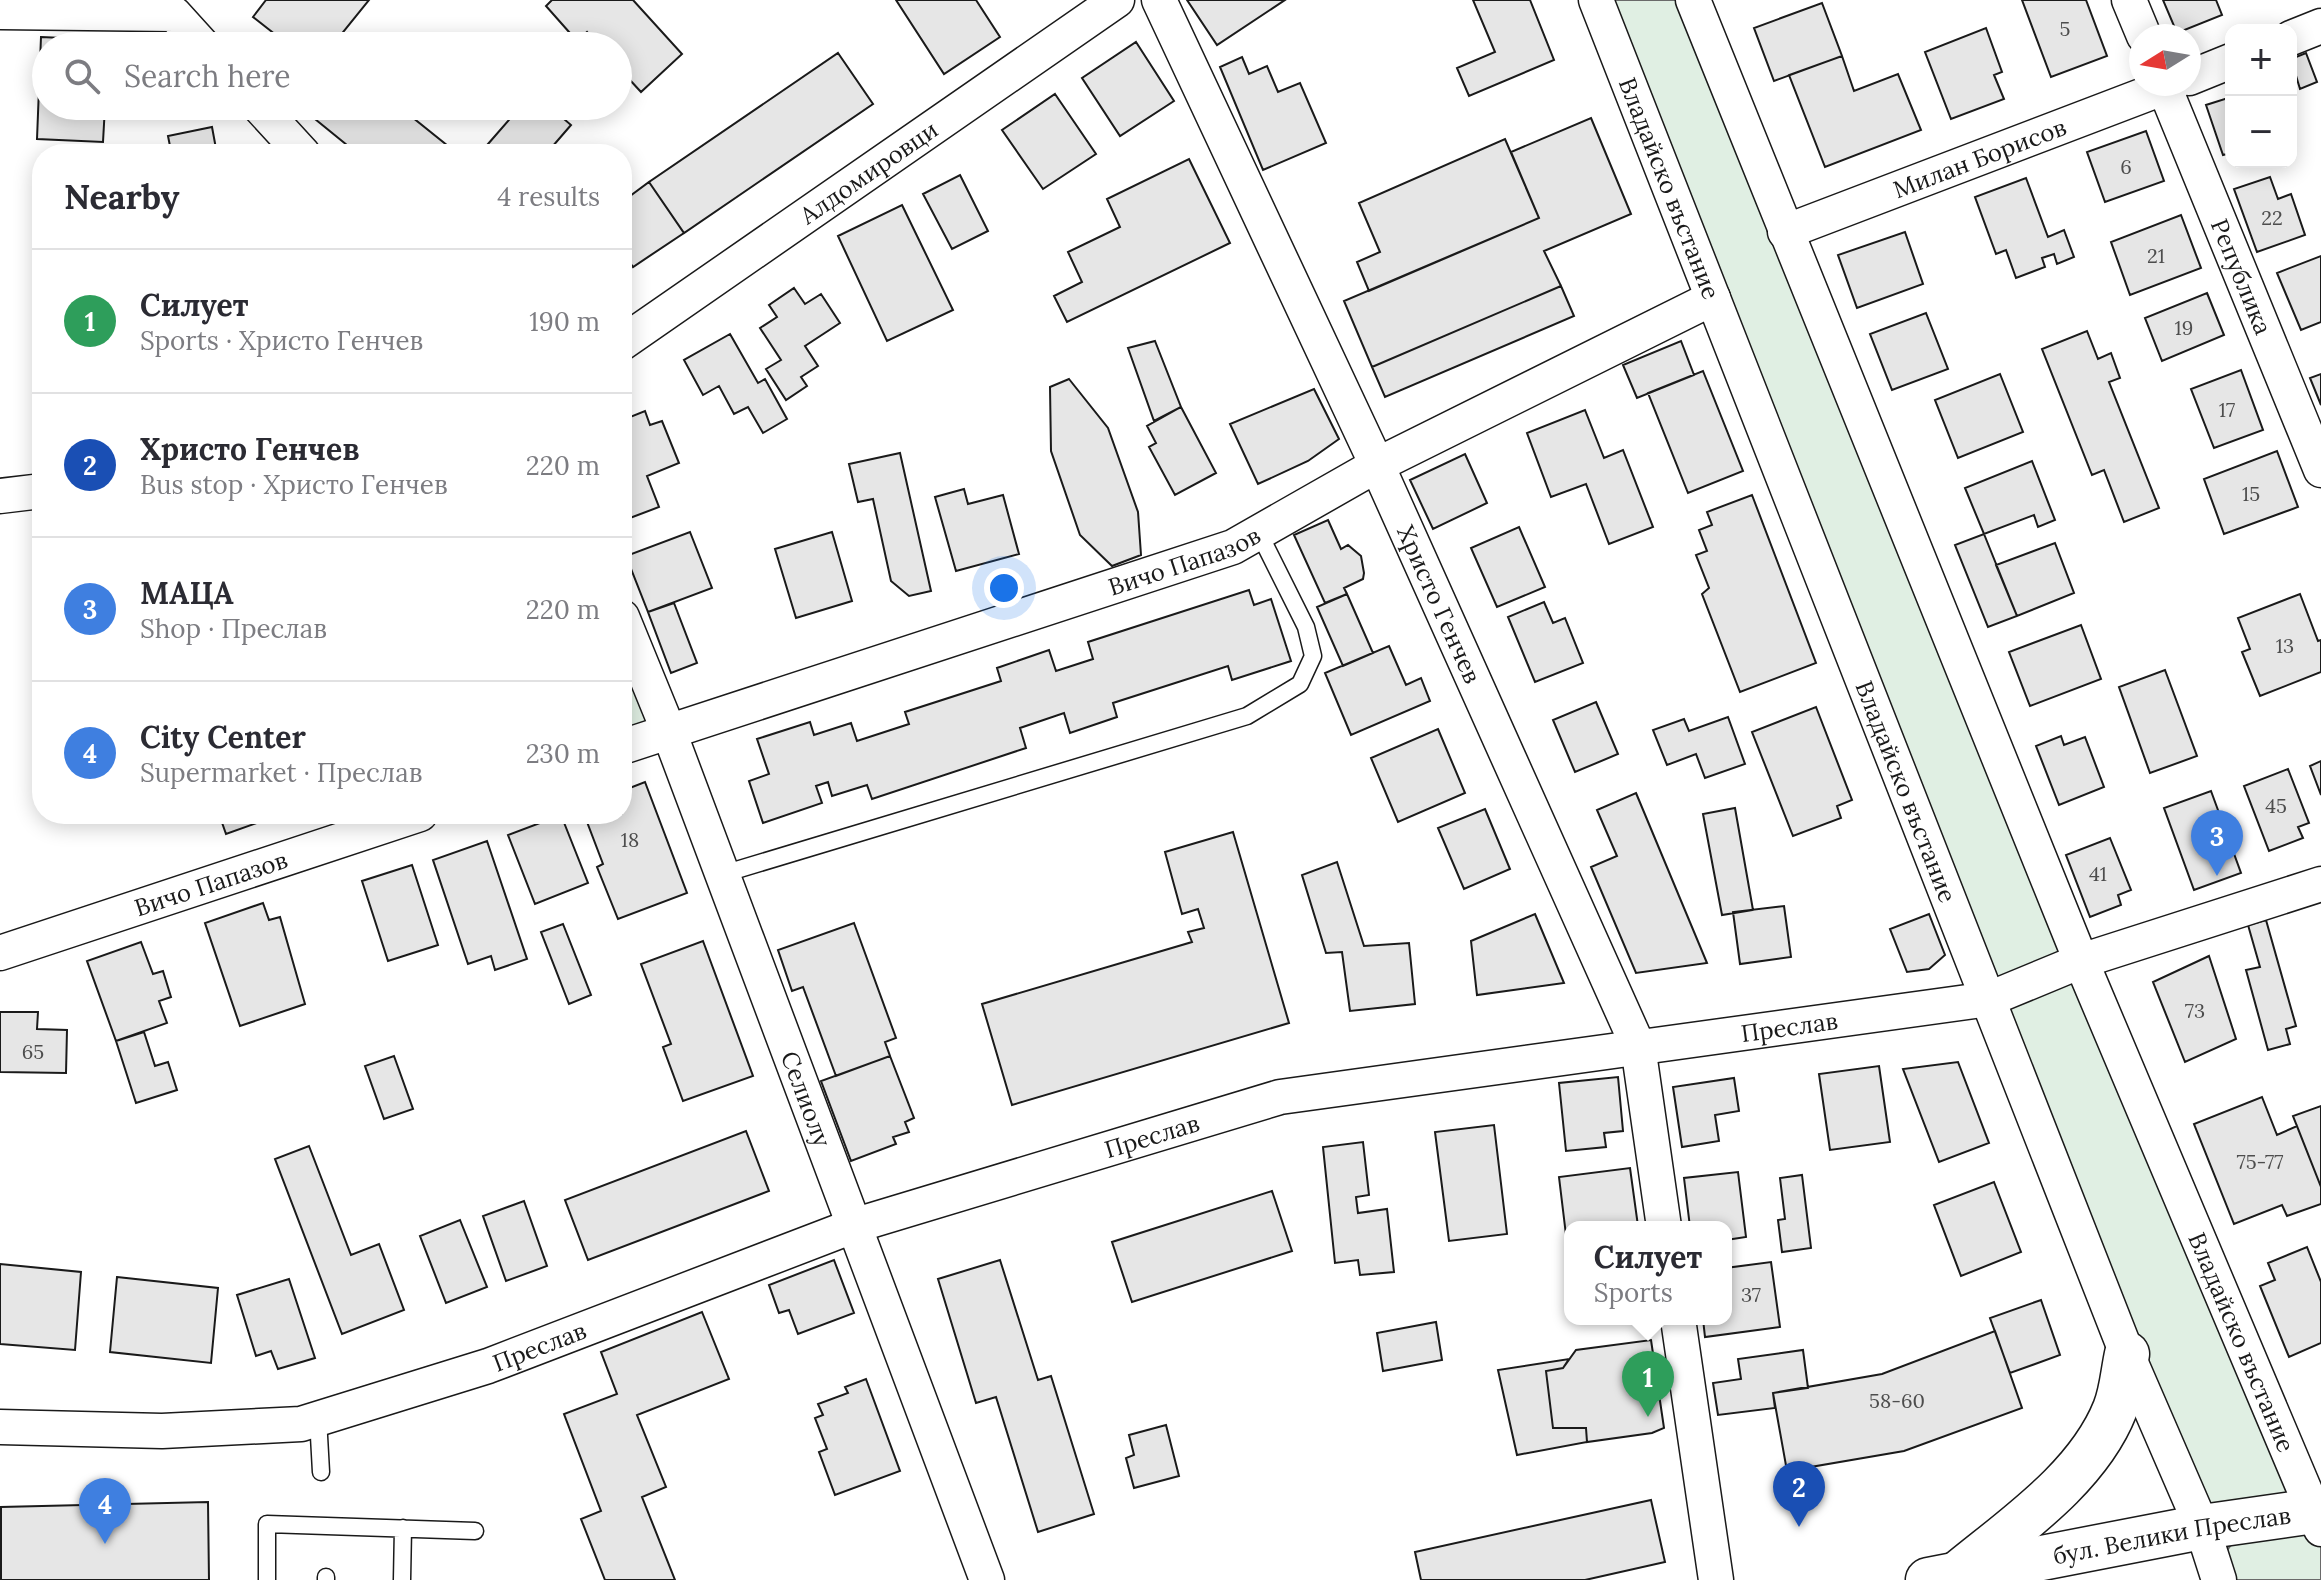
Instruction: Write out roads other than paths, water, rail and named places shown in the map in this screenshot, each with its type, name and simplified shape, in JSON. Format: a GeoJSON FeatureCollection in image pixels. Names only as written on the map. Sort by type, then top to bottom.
{"type":"FeatureCollection","features":[{"type":"Feature","properties":{"kind":"main road"},"geometry":{"type":"LineString","coordinates":[[1943,1577],[2056,1490],[2089,1453],[2115,1409],[2127,1354]]}},
{"type":"Feature","properties":{"kind":"main road","name":"бул. Велики Преслав"},"geometry":{"type":"LineString","coordinates":[[1943,1577],[2202,1527],[2318,1517]]}},
{"type":"Feature","properties":{"kind":"street","name":"Алдомировци"},"geometry":{"type":"LineString","coordinates":[[632,336],[1117,0]]}},
{"type":"Feature","properties":{"kind":"street","name":"Христо Генчев"},"geometry":{"type":"LineString","coordinates":[[1159,0],[1377,465],[1638,1046],[1663,1221]]}},
{"type":"Feature","properties":{"kind":"street","name":"Владайско въстание"},"geometry":{"type":"LineString","coordinates":[[1596,0],[2127,1354],[2202,1527],[2219,1580]]}},
{"type":"Feature","properties":{"kind":"street","name":"Владайско въстание"},"geometry":{"type":"LineString","coordinates":[[1693,0],[2081,961],[2318,1517]]}},
{"type":"Feature","properties":{"kind":"street"},"geometry":{"type":"LineString","coordinates":[[2129,0],[2139,24]]}},
{"type":"Feature","properties":{"kind":"street"},"geometry":{"type":"LineString","coordinates":[[0,12],[180,7],[195,32]]}},
{"type":"Feature","properties":{"kind":"street"},"geometry":{"type":"LineString","coordinates":[[2297,36],[2321,26]]}},
{"type":"Feature","properties":{"kind":"street","name":"Милан Борисов"},"geometry":{"type":"LineString","coordinates":[[2201,72],[2225,63]]}},
{"type":"Feature","properties":{"kind":"street","name":"Милан Борисов"},"geometry":{"type":"LineString","coordinates":[[1785,232],[2138,96]]}},
{"type":"Feature","properties":{"kind":"street","name":"Република"},"geometry":{"type":"LineString","coordinates":[[2177,96],[2321,470]]}},
{"type":"Feature","properties":{"kind":"street"},"geometry":{"type":"LineString","coordinates":[[272,120],[294,144]]}},
{"type":"Feature","properties":{"kind":"street","name":"Вичо Папазов"},"geometry":{"type":"LineString","coordinates":[[632,744],[1233,547],[1377,465],[1713,298]]}},
{"type":"Feature","properties":{"kind":"street"},"geometry":{"type":"LineString","coordinates":[[0,496],[32,492]]}},
{"type":"Feature","properties":{"kind":"street","name":"Селиолу"},"geometry":{"type":"LineString","coordinates":[[632,641],[723,874],[987,1580]]}},
{"type":"Feature","properties":{"kind":"street","name":"Вичо Папазов"},"geometry":{"type":"LineString","coordinates":[[0,953],[390,824]]}},
{"type":"Feature","properties":{"kind":"street","name":"Преслав"},"geometry":{"type":"LineString","coordinates":[[0,1427],[162,1431],[301,1424],[488,1366],[853,1226],[1280,1097],[1989,999],[2081,961],[2321,884]]}},
{"type":"Feature","properties":{"kind":"street"},"geometry":{"type":"LineString","coordinates":[[1679,1325],[1716,1580]]}},
{"type":"Feature","properties":{"kind":"lane"},"geometry":{"type":"LineString","coordinates":[[723,874],[1247,716],[1300,684],[1313,656],[1306,627],[1259,533]]}},
{"type":"Feature","properties":{"kind":"lane"},"geometry":{"type":"LineString","coordinates":[[318,1418],[321,1472]]}},
{"type":"Feature","properties":{"kind":"lane"},"geometry":{"type":"LineString","coordinates":[[267,1580],[267,1524],[475,1531]]}},
{"type":"Feature","properties":{"kind":"lane"},"geometry":{"type":"LineString","coordinates":[[402,1580],[403,1528]]}},
{"type":"Feature","properties":{"kind":"place","name":"МАЦА"},"geometry":{"type":"Point","coordinates":[2217,876]}},
{"type":"Feature","properties":{"kind":"place","name":"Силует"},"geometry":{"type":"Point","coordinates":[1648,1417]}},
{"type":"Feature","properties":{"kind":"place","name":"Христо Генчев"},"geometry":{"type":"Point","coordinates":[1799,1527]}},
{"type":"Feature","properties":{"kind":"place","name":"City Center"},"geometry":{"type":"Point","coordinates":[105,1544]}}]}
